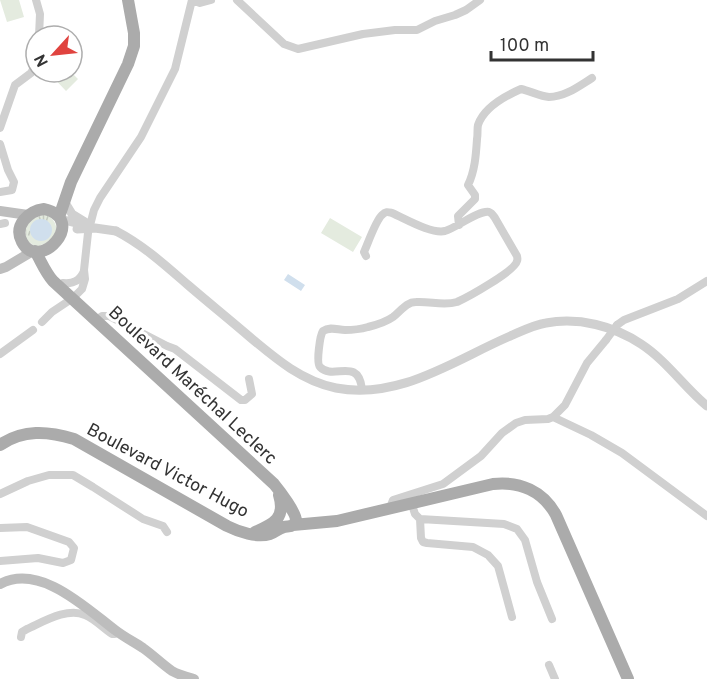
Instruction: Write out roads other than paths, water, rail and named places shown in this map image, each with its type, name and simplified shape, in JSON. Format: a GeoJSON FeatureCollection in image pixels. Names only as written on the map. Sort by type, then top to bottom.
{"type":"FeatureCollection","features":[{"type":"Feature","properties":{"kind":"main road"},"geometry":{"type":"LineString","coordinates":[[0,269],[34,251],[50,248],[60,236],[62,228],[60,218],[71,182],[128,64],[134,46],[128,0]]}},
{"type":"Feature","properties":{"kind":"main road"},"geometry":{"type":"LineString","coordinates":[[44,209],[54,203],[71,182]]}},
{"type":"Feature","properties":{"kind":"main road"},"geometry":{"type":"LineString","coordinates":[[12,263],[23,221],[28,215],[44,209],[52,211],[60,218]]}},
{"type":"Feature","properties":{"kind":"main road"},"geometry":{"type":"LineString","coordinates":[[2,217],[28,215]]}},
{"type":"Feature","properties":{"kind":"main road"},"geometry":{"type":"LineString","coordinates":[[2,217],[14,221],[27,248],[34,251]]}},
{"type":"Feature","properties":{"kind":"main road","name":"Boulevard Maréchal Leclerc"},"geometry":{"type":"LineString","coordinates":[[50,248],[49,264],[74,297],[274,484],[285,497],[287,518]]}},
{"type":"Feature","properties":{"kind":"main road","name":"Boulevard Maréchal Leclerc"},"geometry":{"type":"LineString","coordinates":[[34,251],[49,277],[74,297]]}},
{"type":"Feature","properties":{"kind":"main road","name":"Boulevard Victor Hugo"},"geometry":{"type":"LineString","coordinates":[[0,445],[20,435],[53,433],[74,439],[236,530],[251,534],[287,518]]}},
{"type":"Feature","properties":{"kind":"main road"},"geometry":{"type":"LineString","coordinates":[[287,518],[327,523],[493,484],[505,483],[526,487],[539,495],[556,515],[628,679]]}},
{"type":"Feature","properties":{"kind":"main road"},"geometry":{"type":"LineString","coordinates":[[0,584],[27,579],[49,585],[68,594],[173,672],[194,679]]}},
{"type":"Feature","properties":{"kind":"street"},"geometry":{"type":"LineString","coordinates":[[36,0],[40,14],[40,24]]}},
{"type":"Feature","properties":{"kind":"street"},"geometry":{"type":"LineString","coordinates":[[42,322],[74,297],[84,284],[88,233],[94,210],[141,137],[175,69],[192,0],[200,3],[211,0]]}},
{"type":"Feature","properties":{"kind":"street"},"geometry":{"type":"LineString","coordinates":[[237,0],[284,44],[298,49],[363,34],[417,30],[466,10],[480,0]]}},
{"type":"Feature","properties":{"kind":"street"},"geometry":{"type":"LineString","coordinates":[[0,128],[15,85],[24,78]]}},
{"type":"Feature","properties":{"kind":"street"},"geometry":{"type":"LineString","coordinates":[[459,225],[458,216],[475,199],[468,185],[473,173],[478,138],[477,127],[489,110],[498,101],[521,89],[547,97],[561,96],[592,78]]}},
{"type":"Feature","properties":{"kind":"street"},"geometry":{"type":"LineString","coordinates":[[0,144],[14,182],[12,190],[0,192]]}},
{"type":"Feature","properties":{"kind":"street"},"geometry":{"type":"LineString","coordinates":[[64,201],[79,223]]}},
{"type":"Feature","properties":{"kind":"street"},"geometry":{"type":"LineString","coordinates":[[362,389],[355,373],[328,371],[320,367],[318,363],[321,335],[324,330],[331,328],[346,330],[386,321],[409,303],[450,304],[457,302],[494,281],[514,266],[517,260],[517,256],[492,213],[488,211],[438,232],[386,212],[375,227],[364,252],[366,256]]}},
{"type":"Feature","properties":{"kind":"street"},"geometry":{"type":"LineString","coordinates":[[60,218],[79,223],[100,224],[127,237],[152,254],[274,358],[302,375],[323,384],[337,388],[362,389],[408,383],[438,372],[518,333],[544,323],[566,321],[597,324],[619,331],[642,344],[665,363],[707,406]]}},
{"type":"Feature","properties":{"kind":"street"},"geometry":{"type":"LineString","coordinates":[[60,236],[79,223]]}},
{"type":"Feature","properties":{"kind":"street"},"geometry":{"type":"LineString","coordinates":[[63,284],[77,281],[84,270]]}},
{"type":"Feature","properties":{"kind":"street"},"geometry":{"type":"LineString","coordinates":[[390,508],[393,500],[443,484],[481,456],[502,433],[516,423],[554,417],[565,405],[587,363],[617,325],[678,299],[707,281]]}},
{"type":"Feature","properties":{"kind":"street"},"geometry":{"type":"LineString","coordinates":[[92,316],[109,316],[175,349],[241,400],[245,400],[252,394],[249,379]]}},
{"type":"Feature","properties":{"kind":"street"},"geometry":{"type":"LineString","coordinates":[[0,354],[33,330]]}},
{"type":"Feature","properties":{"kind":"street"},"geometry":{"type":"LineString","coordinates":[[554,417],[622,453],[707,516]]}},
{"type":"Feature","properties":{"kind":"street"},"geometry":{"type":"LineString","coordinates":[[0,494],[28,481],[49,475],[73,475],[143,519],[163,526],[167,532]]}},
{"type":"Feature","properties":{"kind":"street"},"geometry":{"type":"LineString","coordinates":[[411,502],[415,514],[420,519],[504,524],[517,529],[525,540],[537,582],[552,619]]}},
{"type":"Feature","properties":{"kind":"street"},"geometry":{"type":"LineString","coordinates":[[420,519],[423,542],[473,547],[488,555],[498,566],[512,617]]}},
{"type":"Feature","properties":{"kind":"street"},"geometry":{"type":"LineString","coordinates":[[0,528],[27,527],[69,542],[74,548],[70,560],[63,563],[38,558],[0,561]]}},
{"type":"Feature","properties":{"kind":"street"},"geometry":{"type":"LineString","coordinates":[[21,637],[22,632],[27,629],[64,614],[75,613],[85,615],[112,634],[117,632]]}},
{"type":"Feature","properties":{"kind":"street"},"geometry":{"type":"LineString","coordinates":[[549,664],[555,679]]}},
{"type":"Feature","properties":{"kind":"water"},"geometry":{"type":"Polygon","coordinates":[[[41,219],[49,222],[52,230],[49,238],[41,241],[33,238],[30,230],[33,222],[41,219]]]}},
{"type":"Feature","properties":{"kind":"water"},"geometry":{"type":"Polygon","coordinates":[[[288,274],[305,285],[301,291],[284,280],[288,274]]]}}]}
